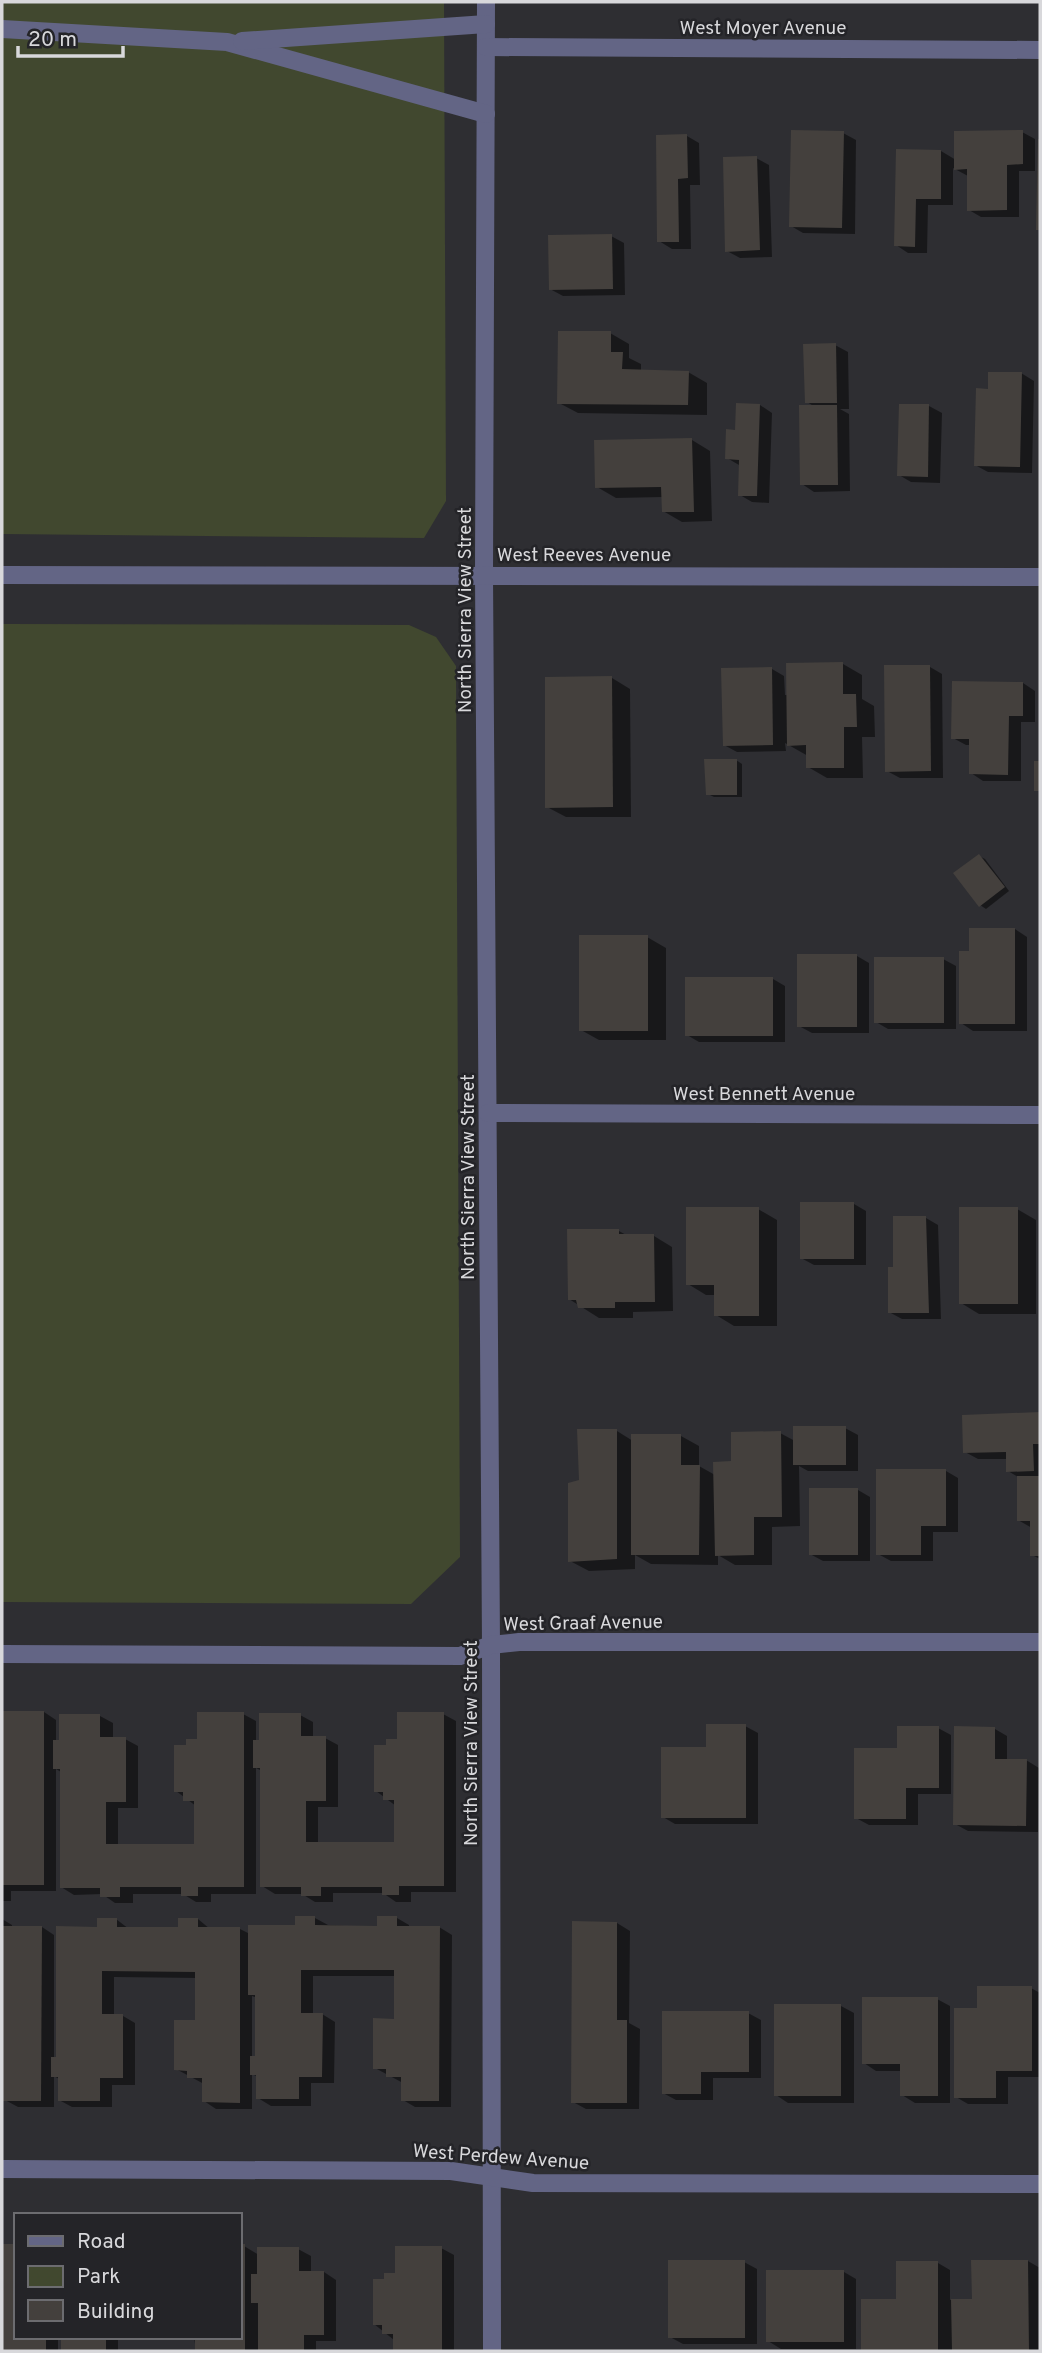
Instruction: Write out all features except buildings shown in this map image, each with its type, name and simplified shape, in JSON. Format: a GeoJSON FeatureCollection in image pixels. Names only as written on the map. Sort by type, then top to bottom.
{"type":"FeatureCollection","features":[{"type":"Feature","properties":{"kind":"street","name":"North Sierra View Street"},"geometry":{"type":"LineString","coordinates":[[486,2],[484,575],[491,1645],[492,2351]]}},
{"type":"Feature","properties":{"kind":"street"},"geometry":{"type":"LineString","coordinates":[[2,29],[228,43],[486,24]]}},
{"type":"Feature","properties":{"kind":"street"},"geometry":{"type":"LineString","coordinates":[[228,43],[486,114]]}},
{"type":"Feature","properties":{"kind":"street","name":"West Moyer Avenue"},"geometry":{"type":"LineString","coordinates":[[486,47],[1040,50]]}},
{"type":"Feature","properties":{"kind":"street","name":"West Reeves Avenue"},"geometry":{"type":"LineString","coordinates":[[2,575],[1040,577]]}},
{"type":"Feature","properties":{"kind":"street","name":"West Bennett Avenue"},"geometry":{"type":"LineString","coordinates":[[488,1113],[1040,1115]]}},
{"type":"Feature","properties":{"kind":"street","name":"West Graaf Avenue"},"geometry":{"type":"LineString","coordinates":[[2,1654],[460,1656],[491,1645],[520,1642],[1040,1642]]}},
{"type":"Feature","properties":{"kind":"street","name":"West Perdew Avenue"},"geometry":{"type":"LineString","coordinates":[[2,2169],[450,2171],[533,2183],[1040,2184]]}},
{"type":"Feature","properties":{"kind":"green space"},"geometry":{"type":"Polygon","coordinates":[[[2,2],[444,2],[446,501],[424,538],[2,534],[2,2]]]}},
{"type":"Feature","properties":{"kind":"green space"},"geometry":{"type":"Polygon","coordinates":[[[2,624],[409,625],[436,637],[456,666],[460,1557],[411,1604],[2,1602],[2,624]]]}}]}
